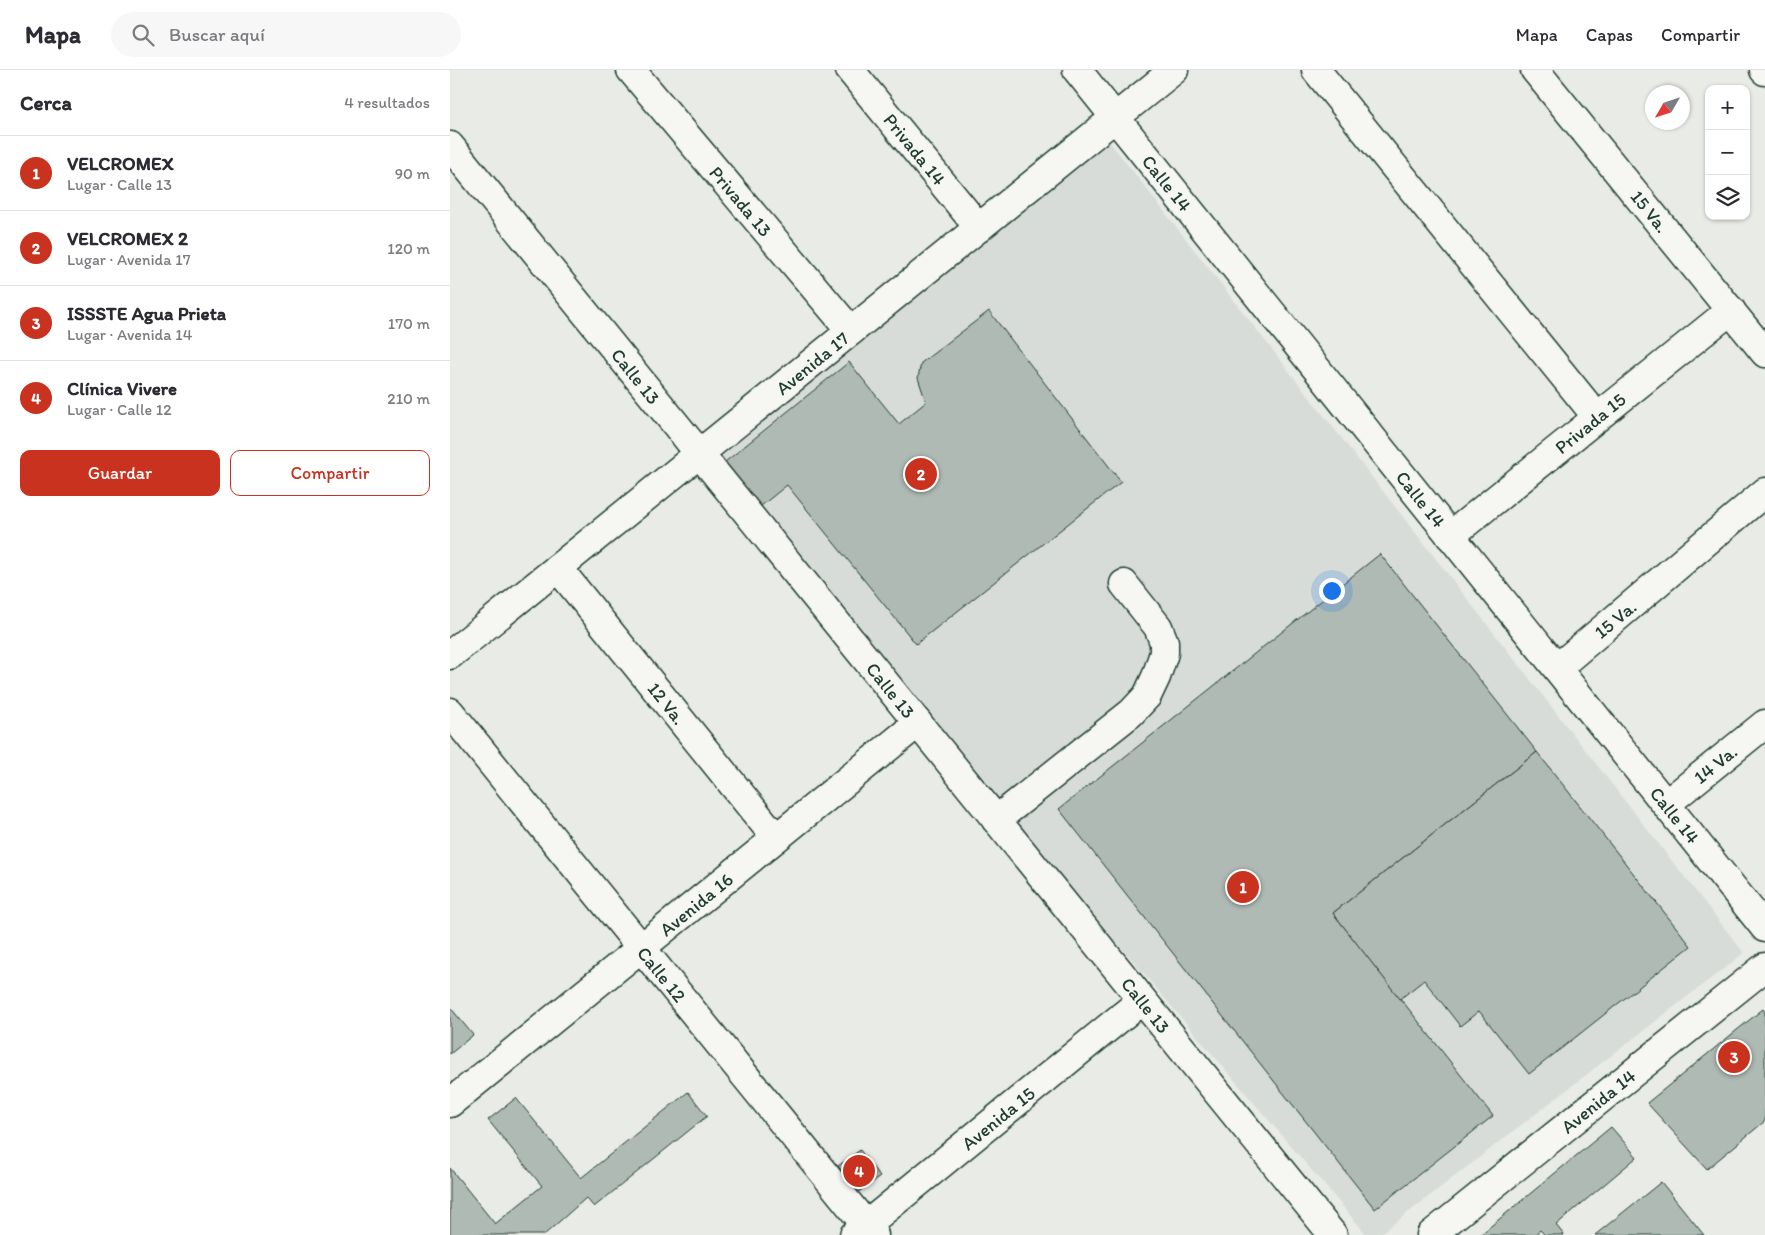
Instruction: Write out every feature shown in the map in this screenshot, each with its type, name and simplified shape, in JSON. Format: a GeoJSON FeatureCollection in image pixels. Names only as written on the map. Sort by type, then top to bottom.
{"type":"FeatureCollection","features":[{"type":"Feature","properties":{"kind":"street","name":"Privada 13"},"geometry":{"type":"LineString","coordinates":[[631,70],[851,331]]}},
{"type":"Feature","properties":{"kind":"street","name":"Privada 14"},"geometry":{"type":"LineString","coordinates":[[850,70],[979,228]]}},
{"type":"Feature","properties":{"kind":"street","name":"Calle 14"},"geometry":{"type":"LineString","coordinates":[[1077,70],[1765,928]]}},
{"type":"Feature","properties":{"kind":"street","name":"Avenida 17"},"geometry":{"type":"LineString","coordinates":[[450,655],[1174,70]]}},
{"type":"Feature","properties":{"kind":"street"},"geometry":{"type":"LineString","coordinates":[[1316,70],[1598,418]]}},
{"type":"Feature","properties":{"kind":"street","name":"15 Va."},"geometry":{"type":"LineString","coordinates":[[1535,70],[1765,352]]}},
{"type":"Feature","properties":{"kind":"street","name":"Calle 13"},"geometry":{"type":"LineString","coordinates":[[450,146],[459,176],[699,454],[1333,1235]]}},
{"type":"Feature","properties":{"kind":"street","name":"Privada 15"},"geometry":{"type":"LineString","coordinates":[[1450,536],[1731,310]]}},
{"type":"Feature","properties":{"kind":"street","name":"15 Va."},"geometry":{"type":"LineString","coordinates":[[1557,668],[1765,492]]}},
{"type":"Feature","properties":{"kind":"street","name":"12 Va."},"geometry":{"type":"LineString","coordinates":[[558,568],[776,838]]}},
{"type":"Feature","properties":{"kind":"street"},"geometry":{"type":"LineString","coordinates":[[996,820],[1130,713],[1147,696],[1164,653],[1164,642],[1158,627],[1124,584]]}},
{"type":"Feature","properties":{"kind":"street","name":"Calle 12"},"geometry":{"type":"LineString","coordinates":[[450,712],[641,948],[865,1232]]}},
{"type":"Feature","properties":{"kind":"street","name":"Avenida 16"},"geometry":{"type":"LineString","coordinates":[[450,1103],[918,723]]}},
{"type":"Feature","properties":{"kind":"street","name":"14 Va."},"geometry":{"type":"LineString","coordinates":[[1666,804],[1765,724]]}},
{"type":"Feature","properties":{"kind":"street","name":"Avenida 14"},"geometry":{"type":"LineString","coordinates":[[1431,1235],[1765,967]]}},
{"type":"Feature","properties":{"kind":"street","name":"Avenida 15"},"geometry":{"type":"LineString","coordinates":[[865,1232],[1142,1000]]}},
{"type":"Feature","properties":{"kind":"shaded area"},"geometry":{"type":"Polygon","coordinates":[[[1106,137],[1744,953],[1379,1235],[1367,1235],[699,454],[1106,137]]]}},
{"type":"Feature","properties":{"kind":"building"},"geometry":{"type":"Polygon","coordinates":[[[989,311],[1121,482],[916,644],[787,485],[756,510],[720,466],[849,362],[899,424],[926,402],[918,378],[921,363],[989,311]]]}},
{"type":"Feature","properties":{"kind":"building"},"geometry":{"type":"Polygon","coordinates":[[[1380,554],[1537,752],[1333,913],[1493,1116],[1375,1209],[1059,809],[1380,554]]]}},
{"type":"Feature","properties":{"kind":"building"},"geometry":{"type":"Polygon","coordinates":[[[1537,752],[1691,946],[1529,1074],[1479,1011],[1460,1026],[1424,980],[1400,999],[1333,913],[1537,752]]]}},
{"type":"Feature","properties":{"kind":"building"},"geometry":{"type":"Polygon","coordinates":[[[450,1007],[473,1035],[450,1054],[450,1007]]]}},
{"type":"Feature","properties":{"kind":"building"},"geometry":{"type":"Polygon","coordinates":[[[1763,1009],[1765,1012],[1765,1121],[1707,1169],[1647,1103],[1763,1009]]]}},
{"type":"Feature","properties":{"kind":"building"},"geometry":{"type":"Polygon","coordinates":[[[688,1092],[707,1116],[594,1207],[586,1198],[544,1235],[450,1235],[450,1168],[495,1224],[542,1186],[488,1120],[516,1098],[581,1178],[688,1092]]]}},
{"type":"Feature","properties":{"kind":"building"},"geometry":{"type":"Polygon","coordinates":[[[1611,1127],[1637,1157],[1556,1225],[1564,1235],[1545,1235],[1540,1230],[1534,1235],[1480,1235],[1611,1127]]]}},
{"type":"Feature","properties":{"kind":"building"},"geometry":{"type":"Polygon","coordinates":[[[860,1150],[880,1177],[857,1193],[838,1166],[860,1150]]]}},
{"type":"Feature","properties":{"kind":"building"},"geometry":{"type":"Polygon","coordinates":[[[1661,1182],[1704,1235],[1595,1235],[1661,1182]]]}},
{"type":"Feature","properties":{"kind":"place","name":"VELCROMEX 2"},"geometry":{"type":"Point","coordinates":[921,474]}},
{"type":"Feature","properties":{"kind":"place","name":"VELCROMEX"},"geometry":{"type":"Point","coordinates":[1243,887]}},
{"type":"Feature","properties":{"kind":"place","name":"ISSSTE Agua Prieta"},"geometry":{"type":"Point","coordinates":[1734,1057]}},
{"type":"Feature","properties":{"kind":"place","name":"Clínica Vivere"},"geometry":{"type":"Point","coordinates":[859,1171]}}]}
